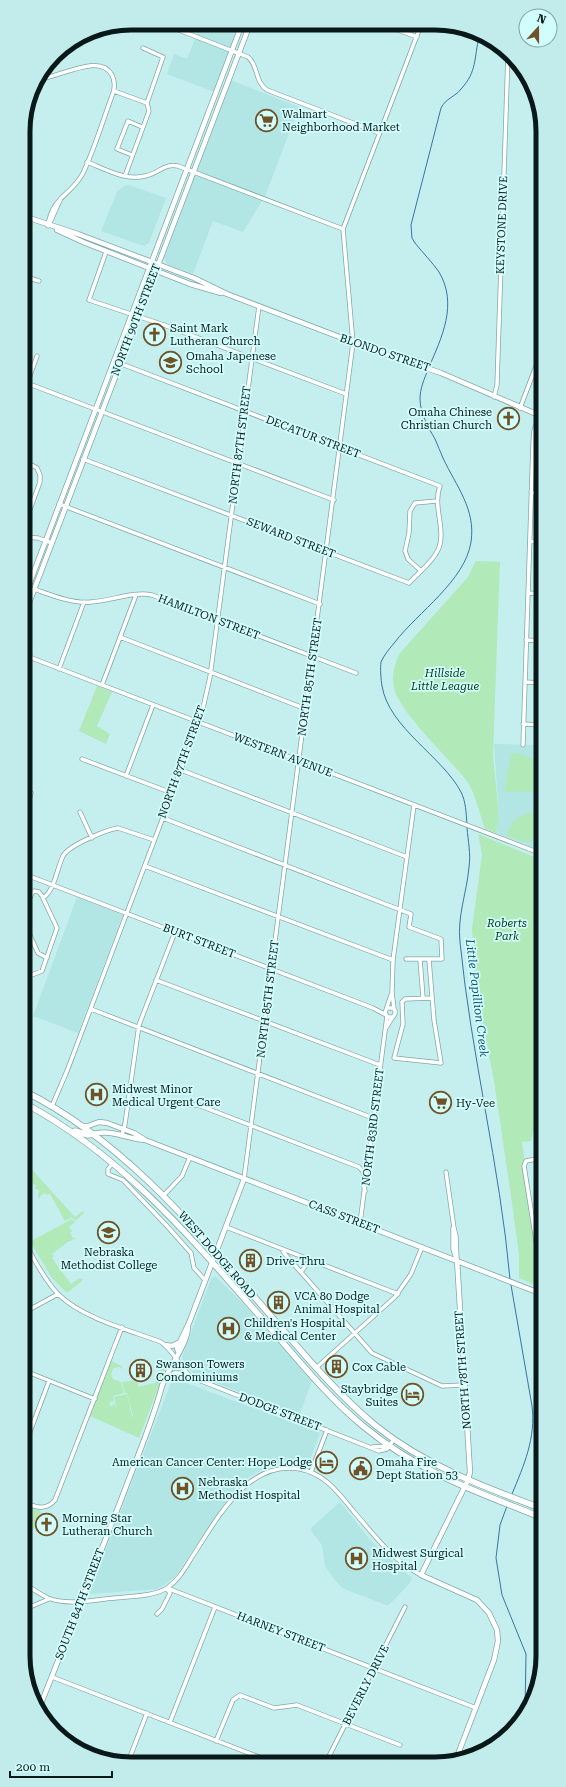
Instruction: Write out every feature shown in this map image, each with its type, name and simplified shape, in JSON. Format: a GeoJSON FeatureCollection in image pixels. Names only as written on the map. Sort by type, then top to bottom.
{"type":"FeatureCollection","features":[{"type":"Feature","properties":{"kind":"highway","name":"WEST DODGE ROAD"},"geometry":{"type":"LineString","coordinates":[[30,1094],[52,1106],[83,1126],[138,1171],[164,1196],[316,1368],[352,1406],[394,1439]]}},
{"type":"Feature","properties":{"kind":"highway","name":"WEST DODGE ROAD"},"geometry":{"type":"LineString","coordinates":[[30,1106],[69,1129],[113,1162],[161,1206],[325,1390],[358,1422],[389,1446]]}},
{"type":"Feature","properties":{"kind":"highway"},"geometry":{"type":"LineString","coordinates":[[69,1129],[88,1135],[94,1134]]}},
{"type":"Feature","properties":{"kind":"highway"},"geometry":{"type":"LineString","coordinates":[[394,1439],[427,1460],[468,1480],[536,1506]]}},
{"type":"Feature","properties":{"kind":"highway"},"geometry":{"type":"LineString","coordinates":[[389,1446],[428,1471],[465,1488],[536,1515]]}},
{"type":"Feature","properties":{"kind":"main road","name":"NORTH 90TH STREET"},"geometry":{"type":"LineString","coordinates":[[30,582],[148,268],[240,30]]}},
{"type":"Feature","properties":{"kind":"main road","name":"NORTH 90TH STREET"},"geometry":{"type":"LineString","coordinates":[[30,600],[154,270],[248,30]]}},
{"type":"Feature","properties":{"kind":"main road","name":"BLONDO STREET"},"geometry":{"type":"LineString","coordinates":[[30,219],[106,252],[203,289],[227,294]]}},
{"type":"Feature","properties":{"kind":"main road","name":"BLONDO STREET"},"geometry":{"type":"LineString","coordinates":[[48,226],[78,234],[205,282],[227,294],[353,343],[418,364],[536,414]]}},
{"type":"Feature","properties":{"kind":"main road","name":"CASS STREET"},"geometry":{"type":"LineString","coordinates":[[83,1126],[102,1122],[136,1139],[145,1140],[536,1291]]}},
{"type":"Feature","properties":{"kind":"main road","name":"CASS STREET"},"geometry":{"type":"LineString","coordinates":[[94,1134],[107,1131],[123,1132]]}},
{"type":"Feature","properties":{"kind":"main road"},"geometry":{"type":"LineString","coordinates":[[170,1369],[244,1179]]}},
{"type":"Feature","properties":{"kind":"main road","name":"NORTH 78TH STREET"},"geometry":{"type":"LineString","coordinates":[[457,1260],[470,1464],[468,1480]]}},
{"type":"Feature","properties":{"kind":"main road"},"geometry":{"type":"LineString","coordinates":[[178,1351],[181,1349],[188,1331],[188,1326]]}},
{"type":"Feature","properties":{"kind":"main road"},"geometry":{"type":"LineString","coordinates":[[165,1345],[172,1346],[180,1342]]}},
{"type":"Feature","properties":{"kind":"main road","name":"SOUTH 84TH STREET"},"geometry":{"type":"LineString","coordinates":[[162,1390],[169,1376],[170,1369]]}},
{"type":"Feature","properties":{"kind":"main road","name":"SOUTH 84TH STREET"},"geometry":{"type":"LineString","coordinates":[[41,1703],[170,1369]]}},
{"type":"Feature","properties":{"kind":"main road"},"geometry":{"type":"LineString","coordinates":[[458,1755],[497,1648],[495,1626],[489,1613],[480,1602],[468,1595],[421,1575],[468,1480]]}},
{"type":"Feature","properties":{"kind":"street"},"geometry":{"type":"LineString","coordinates":[[179,30],[248,57],[253,62],[259,82],[267,90],[379,133]]}},
{"type":"Feature","properties":{"kind":"street"},"geometry":{"type":"LineString","coordinates":[[398,30],[417,37]]}},
{"type":"Feature","properties":{"kind":"street"},"geometry":{"type":"LineString","coordinates":[[87,162],[125,176],[145,176],[170,165],[186,169],[343,229],[419,30]]}},
{"type":"Feature","properties":{"kind":"street"},"geometry":{"type":"LineString","coordinates":[[125,176],[149,110],[147,103],[163,57],[143,48]]}},
{"type":"Feature","properties":{"kind":"street","name":"KEYSTONE DRIVE"},"geometry":{"type":"LineString","coordinates":[[494,397],[497,385],[508,62]]}},
{"type":"Feature","properties":{"kind":"street"},"geometry":{"type":"LineString","coordinates":[[45,78],[87,66],[98,65],[104,67],[111,74],[114,89],[80,178],[62,195],[48,226]]}},
{"type":"Feature","properties":{"kind":"street"},"geometry":{"type":"LineString","coordinates":[[114,89],[147,103]]}},
{"type":"Feature","properties":{"kind":"street"},"geometry":{"type":"LineString","coordinates":[[132,155],[117,149],[128,121],[142,127]]}},
{"type":"Feature","properties":{"kind":"street","name":"NORTH 85TH STREET"},"geometry":{"type":"LineString","coordinates":[[244,1179],[334,500],[353,343],[343,229]]}},
{"type":"Feature","properties":{"kind":"street"},"geometry":{"type":"LineString","coordinates":[[106,252],[89,300],[346,394]]}},
{"type":"Feature","properties":{"kind":"street"},"geometry":{"type":"LineString","coordinates":[[30,279],[39,282]]}},
{"type":"Feature","properties":{"kind":"street","name":"NORTH 87TH STREET"},"geometry":{"type":"LineString","coordinates":[[52,1106],[127,914],[199,722],[210,672],[259,306]]}},
{"type":"Feature","properties":{"kind":"street"},"geometry":{"type":"LineString","coordinates":[[30,372],[37,356]]}},
{"type":"Feature","properties":{"kind":"street","name":"DECATUR STREET"},"geometry":{"type":"LineString","coordinates":[[120,363],[440,486],[437,500]]}},
{"type":"Feature","properties":{"kind":"street"},"geometry":{"type":"LineString","coordinates":[[520,408],[536,366]]}},
{"type":"Feature","properties":{"kind":"street"},"geometry":{"type":"LineString","coordinates":[[30,385],[334,500]]}},
{"type":"Feature","properties":{"kind":"street"},"geometry":{"type":"LineString","coordinates":[[523,745],[531,492],[533,443],[536,426]]}},
{"type":"Feature","properties":{"kind":"street","name":"SEWARD STREET"},"geometry":{"type":"LineString","coordinates":[[83,459],[409,583],[421,571]]}},
{"type":"Feature","properties":{"kind":"street"},"geometry":{"type":"LineString","coordinates":[[30,463],[37,468],[40,478],[30,509]]}},
{"type":"Feature","properties":{"kind":"street"},"geometry":{"type":"LineString","coordinates":[[531,492],[536,494]]}},
{"type":"Feature","properties":{"kind":"street"},"geometry":{"type":"LineString","coordinates":[[437,500],[440,543],[436,554],[421,571],[408,559],[405,551],[410,530],[410,511],[415,503],[437,500]]}},
{"type":"Feature","properties":{"kind":"street"},"geometry":{"type":"LineString","coordinates":[[59,504],[320,604]]}},
{"type":"Feature","properties":{"kind":"street"},"geometry":{"type":"LineString","coordinates":[[30,538],[52,542]]}},
{"type":"Feature","properties":{"kind":"street"},"geometry":{"type":"LineString","coordinates":[[530,541],[536,542]]}},
{"type":"Feature","properties":{"kind":"street","name":"HAMILTON STREET"},"geometry":{"type":"LineString","coordinates":[[34,589],[51,595],[84,602],[136,595],[152,595],[356,673]]}},
{"type":"Feature","properties":{"kind":"street"},"geometry":{"type":"LineString","coordinates":[[528,592],[536,593]]}},
{"type":"Feature","properties":{"kind":"street"},"geometry":{"type":"LineString","coordinates":[[102,685],[136,595]]}},
{"type":"Feature","properties":{"kind":"street"},"geometry":{"type":"LineString","coordinates":[[59,669],[84,602]]}},
{"type":"Feature","properties":{"kind":"street"},"geometry":{"type":"LineString","coordinates":[[120,637],[306,708]]}},
{"type":"Feature","properties":{"kind":"street"},"geometry":{"type":"LineString","coordinates":[[526,640],[536,641]]}},
{"type":"Feature","properties":{"kind":"street","name":"WESTERN AVENUE"},"geometry":{"type":"LineString","coordinates":[[30,657],[536,852]]}},
{"type":"Feature","properties":{"kind":"street"},"geometry":{"type":"LineString","coordinates":[[525,682],[536,683]]}},
{"type":"Feature","properties":{"kind":"street"},"geometry":{"type":"LineString","coordinates":[[126,776],[153,705]]}},
{"type":"Feature","properties":{"kind":"street"},"geometry":{"type":"LineString","coordinates":[[523,724],[536,725]]}},
{"type":"Feature","properties":{"kind":"street"},"geometry":{"type":"LineString","coordinates":[[82,759],[172,793]]}},
{"type":"Feature","properties":{"kind":"street"},"geometry":{"type":"LineString","coordinates":[[181,770],[407,857]]}},
{"type":"Feature","properties":{"kind":"street"},"geometry":{"type":"LineString","coordinates":[[395,1011],[392,992],[393,960],[414,805]]}},
{"type":"Feature","properties":{"kind":"street"},"geometry":{"type":"LineString","coordinates":[[80,812],[92,838]]}},
{"type":"Feature","properties":{"kind":"street"},"geometry":{"type":"LineString","coordinates":[[163,818],[400,909],[411,914],[409,927],[442,939],[442,959],[420,960],[406,958]]}},
{"type":"Feature","properties":{"kind":"street"},"geometry":{"type":"LineString","coordinates":[[43,898],[48,893],[52,885],[66,852],[92,838],[118,828],[154,840]]}},
{"type":"Feature","properties":{"kind":"street"},"geometry":{"type":"LineString","coordinates":[[145,866],[393,960]]}},
{"type":"Feature","properties":{"kind":"street","name":"BURT STREET"},"geometry":{"type":"LineString","coordinates":[[30,876],[373,1008],[392,1018]]}},
{"type":"Feature","properties":{"kind":"street"},"geometry":{"type":"LineString","coordinates":[[30,897],[32,892],[39,892],[57,928],[41,972],[30,976]]}},
{"type":"Feature","properties":{"kind":"street"},"geometry":{"type":"LineString","coordinates":[[123,1132],[138,1028],[175,932]]}},
{"type":"Feature","properties":{"kind":"street"},"geometry":{"type":"LineString","coordinates":[[30,935],[38,953],[47,958]]}},
{"type":"Feature","properties":{"kind":"street"},"geometry":{"type":"LineString","coordinates":[[420,960],[423,998]]}},
{"type":"Feature","properties":{"kind":"street"},"geometry":{"type":"LineString","coordinates":[[429,960],[432,998],[441,1063],[394,1058],[403,1024],[402,1002],[405,999],[432,998]]}},
{"type":"Feature","properties":{"kind":"street"},"geometry":{"type":"LineString","coordinates":[[156,980],[380,1065]]}},
{"type":"Feature","properties":{"kind":"street"},"geometry":{"type":"LineString","coordinates":[[387,1009],[392,992]]}},
{"type":"Feature","properties":{"kind":"street","name":"BURT STREET"},"geometry":{"type":"LineString","coordinates":[[373,1008],[387,1009],[402,1013]]}},
{"type":"Feature","properties":{"kind":"street"},"geometry":{"type":"LineString","coordinates":[[90,1009],[373,1118]]}},
{"type":"Feature","properties":{"kind":"street","name":"NORTH 83RD STREET"},"geometry":{"type":"LineString","coordinates":[[360,1223],[369,1163],[373,1118],[387,1009]]}},
{"type":"Feature","properties":{"kind":"street","name":"NORTH 83RD STREET"},"geometry":{"type":"LineString","coordinates":[[385,1031],[395,1011]]}},
{"type":"Feature","properties":{"kind":"street"},"geometry":{"type":"LineString","coordinates":[[188,1105],[196,1105],[359,1167],[366,1167],[369,1163]]}},
{"type":"Feature","properties":{"kind":"street"},"geometry":{"type":"LineString","coordinates":[[164,1196],[182,1176],[190,1158]]}},
{"type":"Feature","properties":{"kind":"street"},"geometry":{"type":"LineString","coordinates":[[536,1159],[526,1161],[524,1166],[536,1241]]}},
{"type":"Feature","properties":{"kind":"street"},"geometry":{"type":"LineString","coordinates":[[113,1162],[108,1169],[108,1174],[123,1180],[168,1226],[191,1253],[194,1268],[205,1280]]}},
{"type":"Feature","properties":{"kind":"street"},"geometry":{"type":"LineString","coordinates":[[359,1167],[364,1173],[363,1183],[365,1191]]}},
{"type":"Feature","properties":{"kind":"street"},"geometry":{"type":"LineString","coordinates":[[446,1172],[456,1236],[457,1260]]}},
{"type":"Feature","properties":{"kind":"street"},"geometry":{"type":"LineString","coordinates":[[226,1227],[398,1294]]}},
{"type":"Feature","properties":{"kind":"street"},"geometry":{"type":"LineString","coordinates":[[316,1368],[398,1294],[411,1274],[422,1247]]}},
{"type":"Feature","properties":{"kind":"street"},"geometry":{"type":"LineString","coordinates":[[282,1249],[283,1253],[373,1354],[442,1386],[464,1385]]}},
{"type":"Feature","properties":{"kind":"street"},"geometry":{"type":"LineString","coordinates":[[30,1254],[45,1278],[58,1294],[83,1312],[165,1345]]}},
{"type":"Feature","properties":{"kind":"street"},"geometry":{"type":"LineString","coordinates":[[301,1272],[310,1260]]}},
{"type":"Feature","properties":{"kind":"street"},"geometry":{"type":"LineString","coordinates":[[30,1309],[58,1294]]}},
{"type":"Feature","properties":{"kind":"street"},"geometry":{"type":"LineString","coordinates":[[30,1504],[42,1508],[50,1505],[55,1500],[122,1327]]}},
{"type":"Feature","properties":{"kind":"street","name":"DODGE STREET"},"geometry":{"type":"LineString","coordinates":[[165,1345],[192,1378]]}},
{"type":"Feature","properties":{"kind":"street"},"geometry":{"type":"LineString","coordinates":[[30,1373],[94,1398]]}},
{"type":"Feature","properties":{"kind":"street","name":"DODGE STREET"},"geometry":{"type":"LineString","coordinates":[[169,1376],[178,1373],[368,1446],[389,1446]]}},
{"type":"Feature","properties":{"kind":"street"},"geometry":{"type":"LineString","coordinates":[[30,1432],[49,1381]]}},
{"type":"Feature","properties":{"kind":"street"},"geometry":{"type":"LineString","coordinates":[[311,1472],[327,1430]]}},
{"type":"Feature","properties":{"kind":"street"},"geometry":{"type":"LineString","coordinates":[[389,1446],[394,1439]]}},
{"type":"Feature","properties":{"kind":"street"},"geometry":{"type":"LineString","coordinates":[[30,1607],[49,1599],[81,1601],[151,1593],[167,1588],[178,1578],[233,1499],[260,1475],[272,1470],[286,1468],[311,1472],[328,1482],[396,1559],[421,1575]]}},
{"type":"Feature","properties":{"kind":"street"},"geometry":{"type":"LineString","coordinates":[[204,1540],[208,1542]]}},
{"type":"Feature","properties":{"kind":"street"},"geometry":{"type":"LineString","coordinates":[[30,1587],[49,1599]]}},
{"type":"Feature","properties":{"kind":"street"},"geometry":{"type":"LineString","coordinates":[[157,1614],[162,1609],[170,1592],[167,1588]]}},
{"type":"Feature","properties":{"kind":"street","name":"HARNEY STREET"},"geometry":{"type":"LineString","coordinates":[[167,1588],[476,1708]]}},
{"type":"Feature","properties":{"kind":"street"},"geometry":{"type":"LineString","coordinates":[[170,1722],[215,1607]]}},
{"type":"Feature","properties":{"kind":"street","name":"BEVERLY DRIVE"},"geometry":{"type":"LineString","coordinates":[[329,1757],[405,1607]]}},
{"type":"Feature","properties":{"kind":"street"},"geometry":{"type":"LineString","coordinates":[[52,1677],[259,1757]]}},
{"type":"Feature","properties":{"kind":"street"},"geometry":{"type":"LineString","coordinates":[[216,1741],[233,1700],[237,1696],[241,1695],[274,1708],[297,1705],[400,1745]]}},
{"type":"Feature","properties":{"kind":"street"},"geometry":{"type":"LineString","coordinates":[[130,1757],[146,1713]]}},
{"type":"Feature","properties":{"kind":"shaded area"},"geometry":{"type":"Polygon","coordinates":[[[198,30],[237,30],[214,92],[167,74],[174,54],[187,59],[198,30]]]}},
{"type":"Feature","properties":{"kind":"shaded area"},"geometry":{"type":"Polygon","coordinates":[[[231,80],[299,107],[266,194],[243,232],[213,221],[193,274],[167,264],[164,258],[231,80]]]}},
{"type":"Feature","properties":{"kind":"shaded area"},"geometry":{"type":"Polygon","coordinates":[[[129,185],[166,198],[149,243],[144,246],[101,231],[117,192],[124,186],[129,185]]]}},
{"type":"Feature","properties":{"kind":"shaded area"},"geometry":{"type":"Polygon","coordinates":[[[494,744],[536,745],[536,849],[496,833],[499,818],[494,744]]]}},
{"type":"Feature","properties":{"kind":"shaded area"},"geometry":{"type":"Polygon","coordinates":[[[77,897],[123,915],[78,1033],[33,1016],[77,897]]]}},
{"type":"Feature","properties":{"kind":"shaded area","name":"Children's Hospital & Medical Center"},"geometry":{"type":"Polygon","coordinates":[[[215,1276],[242,1302],[312,1381],[299,1416],[194,1374],[185,1365],[182,1357],[211,1279],[215,1276]]]}},
{"type":"Feature","properties":{"kind":"shaded area","name":"Nebraska Methodist Hospital"},"geometry":{"type":"Polygon","coordinates":[[[173,1378],[320,1433],[308,1465],[290,1463],[269,1466],[250,1476],[241,1484],[222,1507],[175,1577],[166,1584],[157,1589],[91,1594],[89,1591],[173,1378]]]}},
{"type":"Feature","properties":{"kind":"shaded area","name":"Midwest Surgical Hospital"},"geometry":{"type":"Polygon","coordinates":[[[340,1502],[371,1541],[412,1578],[410,1583],[388,1606],[342,1588],[325,1566],[322,1545],[311,1531],[312,1527],[340,1502]]]}},
{"type":"Feature","properties":{"kind":"shaded area"},"geometry":{"type":"Polygon","coordinates":[[[535,1654],[536,1662],[531,1687],[531,1681],[535,1654]]]}},
{"type":"Feature","properties":{"kind":"green space","name":"Hillside Little League"},"geometry":{"type":"Polygon","coordinates":[[[476,561],[500,562],[493,754],[499,818],[496,833],[485,829],[475,797],[466,780],[414,722],[398,698],[393,683],[394,670],[400,653],[468,577],[476,561]]]}},
{"type":"Feature","properties":{"kind":"green space"},"geometry":{"type":"Polygon","coordinates":[[[97,686],[112,692],[97,726],[110,734],[106,744],[79,731],[97,686]]]}},
{"type":"Feature","properties":{"kind":"green space"},"geometry":{"type":"Polygon","coordinates":[[[511,753],[527,756],[532,759],[536,764],[536,791],[504,792],[511,753]]]}},
{"type":"Feature","properties":{"kind":"green space"},"geometry":{"type":"Polygon","coordinates":[[[529,813],[536,813],[536,838],[526,842],[507,836],[513,822],[520,816],[529,813]]]}},
{"type":"Feature","properties":{"kind":"green space","name":"Roberts Park"},"geometry":{"type":"Polygon","coordinates":[[[478,834],[536,858],[536,1121],[531,1141],[522,1142],[536,1244],[536,1285],[519,1278],[519,1255],[511,1196],[494,1081],[480,1007],[475,969],[472,929],[482,854],[478,834]]]}},
{"type":"Feature","properties":{"kind":"green space"},"geometry":{"type":"Polygon","coordinates":[[[30,1168],[75,1217],[83,1211],[84,1213],[75,1221],[72,1217],[65,1221],[50,1194],[47,1195],[45,1193],[40,1196],[40,1199],[38,1196],[39,1190],[35,1189],[36,1185],[32,1184],[30,1181],[30,1168]]]}},
{"type":"Feature","properties":{"kind":"green space"},"geometry":{"type":"Polygon","coordinates":[[[72,1219],[75,1222],[69,1227],[72,1231],[70,1233],[73,1238],[77,1238],[68,1242],[52,1254],[54,1256],[52,1258],[71,1284],[80,1278],[83,1280],[68,1292],[67,1291],[67,1293],[52,1278],[30,1242],[32,1238],[33,1240],[72,1219]]]}},
{"type":"Feature","properties":{"kind":"green space"},"geometry":{"type":"Polygon","coordinates":[[[111,1361],[122,1366],[123,1369],[119,1367],[113,1368],[111,1375],[113,1379],[121,1382],[124,1393],[113,1396],[114,1401],[110,1402],[109,1405],[112,1406],[114,1403],[117,1410],[114,1397],[127,1394],[132,1416],[127,1418],[133,1416],[127,1393],[125,1393],[122,1382],[137,1380],[138,1387],[155,1383],[160,1376],[161,1367],[167,1365],[139,1438],[90,1416],[111,1361]]]}},
{"type":"Feature","properties":{"kind":"green space"},"geometry":{"type":"Polygon","coordinates":[[[30,1507],[39,1509],[41,1512],[34,1528],[31,1530],[30,1507]]]}},
{"type":"Feature","properties":{"kind":"waterway","name":"Little Papillion Creek"},"geometry":{"type":"LineString","coordinates":[[429,367],[443,332],[448,308],[447,296],[445,284],[439,272],[412,238],[411,225],[441,108],[445,102],[459,92],[470,77],[478,40]]}},
{"type":"Feature","properties":{"kind":"waterway","name":"Little Papillion Creek"},"geometry":{"type":"LineString","coordinates":[[428,370],[421,392],[421,409],[427,425],[468,508],[472,530],[471,542],[467,556],[460,570],[385,654],[381,662],[381,677],[382,686],[387,701],[395,715],[405,729],[442,766],[461,792],[465,804],[467,824]]}},
{"type":"Feature","properties":{"kind":"waterway","name":"Little Papillion Creek"},"geometry":{"type":"LineString","coordinates":[[467,828],[470,862],[459,932],[471,1026],[500,1195],[510,1279]]}},
{"type":"Feature","properties":{"kind":"waterway","name":"Little Papillion Creek"},"geometry":{"type":"LineString","coordinates":[[511,1285],[533,1418],[531,1440],[528,1451],[512,1494]]}},
{"type":"Feature","properties":{"kind":"waterway","name":"Little Papillion Creek"},"geometry":{"type":"LineString","coordinates":[[507,1506],[500,1525],[496,1558],[502,1595],[526,1654],[525,1702]]}},
{"type":"Feature","properties":{"kind":"place","name":"Walmart Neighborhood Market"},"geometry":{"type":"Point","coordinates":[267,120]}},
{"type":"Feature","properties":{"kind":"place","name":"Saint Mark Lutheran Church"},"geometry":{"type":"Point","coordinates":[154,334]}},
{"type":"Feature","properties":{"kind":"place","name":"Omaha Japenese School"},"geometry":{"type":"Point","coordinates":[171,362]}},
{"type":"Feature","properties":{"kind":"place","name":"Omaha Chinese Christian Church"},"geometry":{"type":"Point","coordinates":[508,418]}},
{"type":"Feature","properties":{"kind":"place","name":"Midwest Minor Medical Urgent Care"},"geometry":{"type":"Point","coordinates":[96,1095]}},
{"type":"Feature","properties":{"kind":"place","name":"Hy-Vee"},"geometry":{"type":"Point","coordinates":[440,1103]}},
{"type":"Feature","properties":{"kind":"place","name":"Nebraska Methodist College"},"geometry":{"type":"Point","coordinates":[109,1232]}},
{"type":"Feature","properties":{"kind":"place","name":"Drive-Thru"},"geometry":{"type":"Point","coordinates":[250,1261]}},
{"type":"Feature","properties":{"kind":"place","name":"VCA 80 Dodge Animal Hospital"},"geometry":{"type":"Point","coordinates":[278,1302]}},
{"type":"Feature","properties":{"kind":"place","name":"Children's Hospital & Medical Center"},"geometry":{"type":"Point","coordinates":[229,1329]}},
{"type":"Feature","properties":{"kind":"place","name":"Cox Cable"},"geometry":{"type":"Point","coordinates":[336,1367]}},
{"type":"Feature","properties":{"kind":"place","name":"Swanson Towers Condominiums"},"geometry":{"type":"Point","coordinates":[140,1370]}},
{"type":"Feature","properties":{"kind":"place","name":"Staybridge Suites"},"geometry":{"type":"Point","coordinates":[413,1395]}},
{"type":"Feature","properties":{"kind":"place","name":"American Cancer Center: Hope Lodge"},"geometry":{"type":"Point","coordinates":[327,1462]}},
{"type":"Feature","properties":{"kind":"place","name":"Omaha Fire Dept Station 53"},"geometry":{"type":"Point","coordinates":[361,1468]}},
{"type":"Feature","properties":{"kind":"place","name":"Nebraska Methodist Hospital"},"geometry":{"type":"Point","coordinates":[183,1488]}},
{"type":"Feature","properties":{"kind":"place","name":"Morning Star Lutheran Church"},"geometry":{"type":"Point","coordinates":[47,1524]}},
{"type":"Feature","properties":{"kind":"place","name":"Midwest Surgical Hospital"},"geometry":{"type":"Point","coordinates":[357,1559]}}]}
